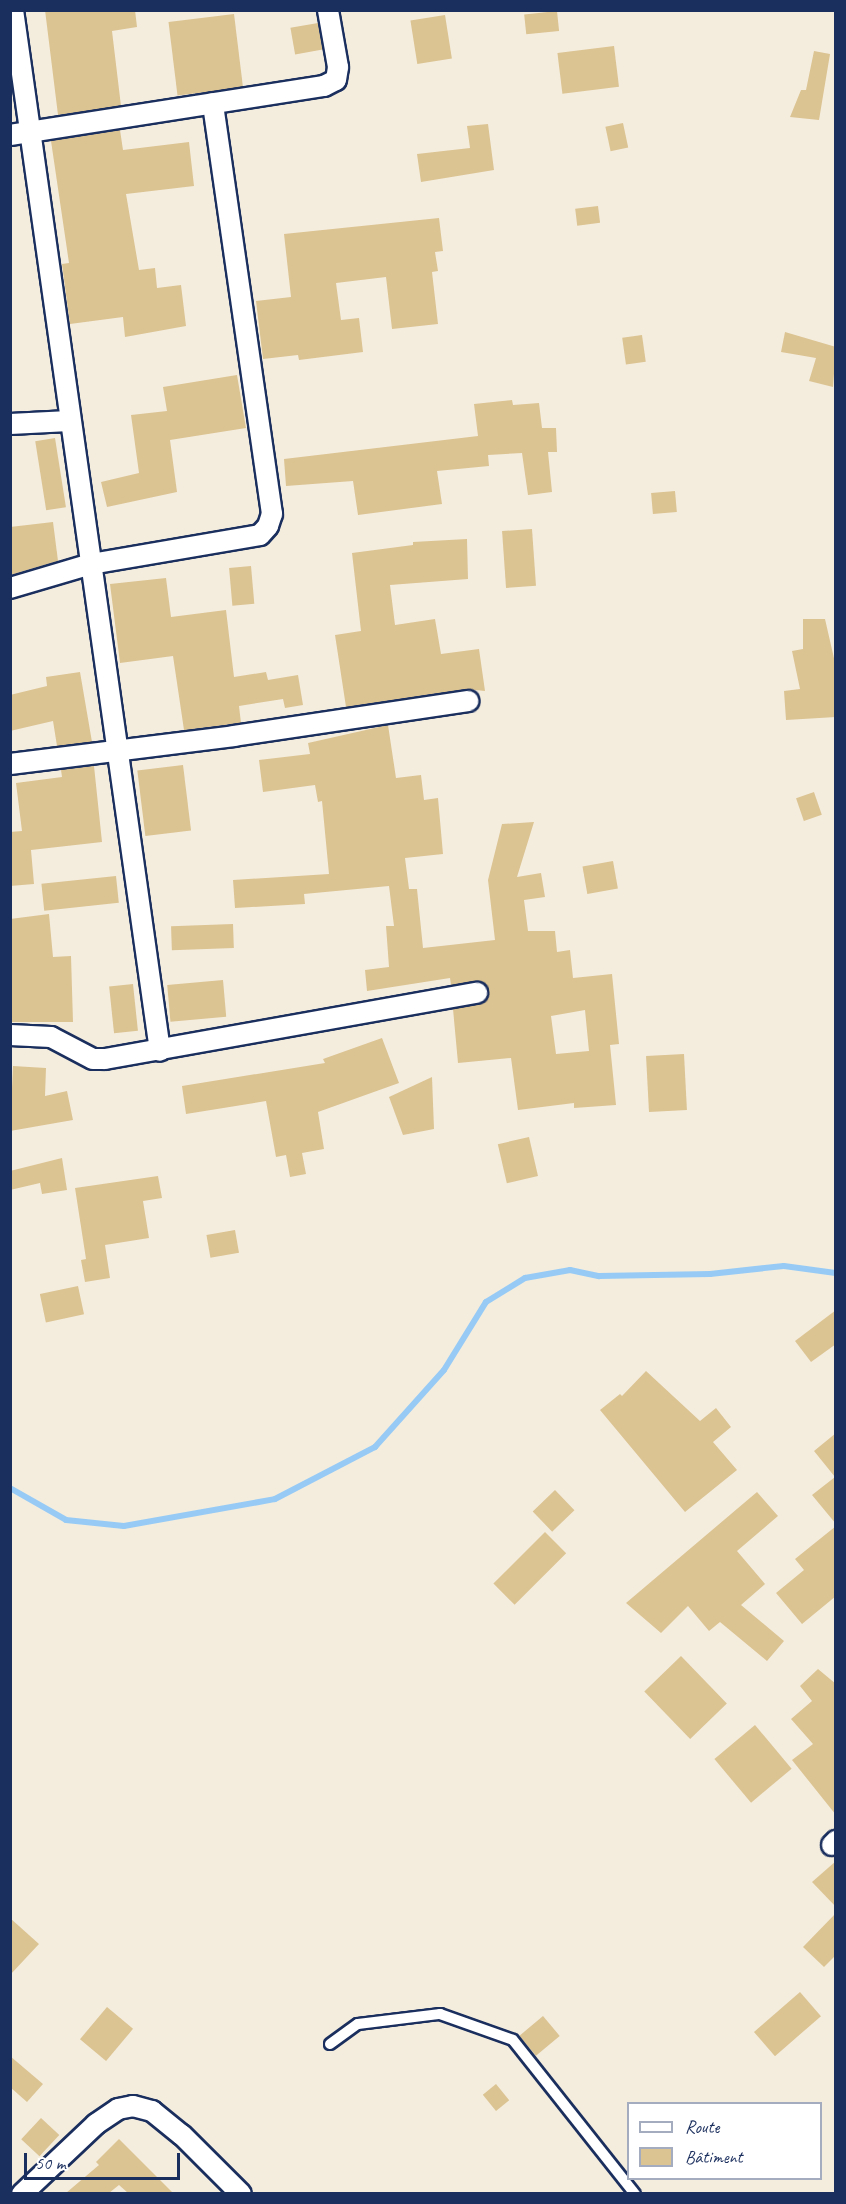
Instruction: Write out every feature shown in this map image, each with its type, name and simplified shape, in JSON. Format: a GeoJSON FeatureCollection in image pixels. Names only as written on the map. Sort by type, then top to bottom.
{"type":"FeatureCollection","features":[{"type":"Feature","properties":{"kind":"street"},"geometry":{"type":"LineString","coordinates":[[13,10],[20,133],[91,564],[160,1051]]}},
{"type":"Feature","properties":{"kind":"street"},"geometry":{"type":"LineString","coordinates":[[20,133],[324,86],[336,80],[338,67],[328,10]]}},
{"type":"Feature","properties":{"kind":"street"},"geometry":{"type":"LineString","coordinates":[[10,588],[91,564],[260,535],[272,514],[213,103]]}},
{"type":"Feature","properties":{"kind":"street"},"geometry":{"type":"LineString","coordinates":[[10,424],[69,421]]}},
{"type":"Feature","properties":{"kind":"street"},"geometry":{"type":"LineString","coordinates":[[10,764],[292,728],[468,700]]}},
{"type":"Feature","properties":{"kind":"street"},"geometry":{"type":"LineString","coordinates":[[10,1035],[51,1037],[93,1059],[160,1051],[477,993]]}},
{"type":"Feature","properties":{"kind":"street"},"geometry":{"type":"LineString","coordinates":[[22,2193],[96,2124],[118,2109],[134,2106],[152,2111],[182,2135],[241,2193]]}},
{"type":"Feature","properties":{"kind":"lane"},"geometry":{"type":"LineString","coordinates":[[330,2044],[358,2024],[440,2014],[513,2040],[635,2193]]}},
{"type":"Feature","properties":{"kind":"building"},"geometry":{"type":"Polygon","coordinates":[[[45,10],[135,10],[137,27],[112,31],[121,106],[58,115],[45,10]]]}},
{"type":"Feature","properties":{"kind":"building"},"geometry":{"type":"Polygon","coordinates":[[[557,11],[559,31],[526,34],[524,14],[557,11]]]}},
{"type":"Feature","properties":{"kind":"building"},"geometry":{"type":"Polygon","coordinates":[[[234,14],[243,87],[178,95],[168,22],[234,14]]]}},
{"type":"Feature","properties":{"kind":"building"},"geometry":{"type":"Polygon","coordinates":[[[445,15],[452,58],[417,64],[410,20],[445,15]]]}},
{"type":"Feature","properties":{"kind":"building"},"geometry":{"type":"Polygon","coordinates":[[[318,23],[323,50],[295,54],[290,28],[318,23]]]}},
{"type":"Feature","properties":{"kind":"building"},"geometry":{"type":"Polygon","coordinates":[[[614,46],[619,87],[562,94],[557,53],[614,46]]]}},
{"type":"Feature","properties":{"kind":"building"},"geometry":{"type":"Polygon","coordinates":[[[814,51],[830,54],[819,120],[790,117],[801,90],[806,90],[814,51]]]}},
{"type":"Feature","properties":{"kind":"building"},"geometry":{"type":"Polygon","coordinates":[[[623,123],[628,147],[611,151],[605,127],[623,123]]]}},
{"type":"Feature","properties":{"kind":"building"},"geometry":{"type":"Polygon","coordinates":[[[488,124],[494,170],[421,182],[417,154],[470,148],[467,126],[488,124]]]}},
{"type":"Feature","properties":{"kind":"building"},"geometry":{"type":"Polygon","coordinates":[[[120,130],[123,150],[189,142],[194,186],[126,194],[139,270],[155,268],[157,288],[181,285],[186,326],[125,337],[123,317],[70,324],[62,264],[69,263],[51,141],[120,130]]]}},
{"type":"Feature","properties":{"kind":"building"},"geometry":{"type":"Polygon","coordinates":[[[598,206],[600,223],[577,226],[575,209],[598,206]]]}},
{"type":"Feature","properties":{"kind":"building"},"geometry":{"type":"Polygon","coordinates":[[[439,218],[443,251],[435,252],[438,271],[432,272],[438,324],[392,329],[386,277],[336,283],[341,320],[359,318],[363,352],[299,360],[298,355],[263,359],[256,301],[291,297],[284,234],[439,218]]]}},
{"type":"Feature","properties":{"kind":"building"},"geometry":{"type":"Polygon","coordinates":[[[785,332],[836,347],[833,387],[809,381],[816,358],[781,352],[785,332]]]}},
{"type":"Feature","properties":{"kind":"building"},"geometry":{"type":"Polygon","coordinates":[[[642,335],[646,362],[626,365],[622,338],[642,335]]]}},
{"type":"Feature","properties":{"kind":"building"},"geometry":{"type":"Polygon","coordinates":[[[237,375],[246,428],[170,440],[177,492],[107,507],[101,482],[139,473],[131,415],[167,411],[163,387],[237,375]]]}},
{"type":"Feature","properties":{"kind":"building"},"geometry":{"type":"Polygon","coordinates":[[[512,400],[513,405],[539,403],[542,428],[556,428],[557,452],[548,452],[552,492],[528,495],[522,453],[488,455],[489,466],[437,471],[442,504],[358,515],[353,481],[286,486],[284,459],[478,436],[474,404],[512,400]]]}},
{"type":"Feature","properties":{"kind":"building"},"geometry":{"type":"Polygon","coordinates":[[[55,438],[66,507],[46,510],[35,441],[55,438]]]}},
{"type":"Feature","properties":{"kind":"building"},"geometry":{"type":"Polygon","coordinates":[[[675,491],[677,512],[653,514],[651,493],[675,491]]]}},
{"type":"Feature","properties":{"kind":"building"},"geometry":{"type":"Polygon","coordinates":[[[53,522],[58,561],[10,575],[10,527],[53,522]]]}},
{"type":"Feature","properties":{"kind":"building"},"geometry":{"type":"Polygon","coordinates":[[[532,529],[536,586],[506,588],[502,531],[532,529]]]}},
{"type":"Feature","properties":{"kind":"building"},"geometry":{"type":"Polygon","coordinates":[[[467,539],[468,579],[390,585],[395,625],[435,619],[441,654],[479,649],[485,691],[466,689],[346,707],[335,635],[361,631],[352,553],[413,545],[413,542],[467,539]]]}},
{"type":"Feature","properties":{"kind":"building"},"geometry":{"type":"Polygon","coordinates":[[[251,566],[254,604],[232,606],[229,568],[251,566]]]}},
{"type":"Feature","properties":{"kind":"building"},"geometry":{"type":"Polygon","coordinates":[[[166,578],[171,617],[226,610],[234,677],[266,672],[268,680],[298,675],[303,705],[285,708],[283,699],[239,706],[241,723],[184,730],[173,656],[120,663],[110,584],[166,578]]]}},
{"type":"Feature","properties":{"kind":"building"},"geometry":{"type":"Polygon","coordinates":[[[803,619],[825,619],[836,667],[836,717],[786,720],[784,691],[800,689],[792,651],[803,649],[803,619]]]}},
{"type":"Feature","properties":{"kind":"building"},"geometry":{"type":"Polygon","coordinates":[[[80,672],[92,742],[57,746],[53,721],[10,731],[10,695],[47,686],[46,677],[80,672]]]}},
{"type":"Feature","properties":{"kind":"building"},"geometry":{"type":"Polygon","coordinates":[[[388,725],[396,778],[421,775],[424,800],[438,798],[443,854],[405,858],[409,889],[417,889],[423,948],[495,940],[488,880],[502,824],[534,822],[517,877],[541,873],[545,897],[524,900],[528,931],[555,931],[557,952],[570,950],[573,978],[612,974],[619,1044],[610,1045],[616,1105],[574,1108],[574,1103],[518,1110],[511,1058],[458,1063],[453,1009],[485,1002],[489,990],[482,982],[451,985],[450,978],[367,991],[365,970],[389,967],[386,926],[394,926],[389,886],[304,894],[305,904],[235,908],[233,880],[329,874],[322,801],[318,802],[315,785],[263,792],[259,760],[310,754],[308,743],[388,725]],[[585,1010],[551,1016],[556,1054],[589,1051],[585,1010]]]}},
{"type":"Feature","properties":{"kind":"building"},"geometry":{"type":"Polygon","coordinates":[[[183,765],[191,831],[145,836],[137,771],[183,765]]]}},
{"type":"Feature","properties":{"kind":"building"},"geometry":{"type":"Polygon","coordinates":[[[94,766],[102,842],[31,850],[34,884],[10,886],[10,832],[22,831],[16,783],[62,777],[61,770],[94,766]]]}},
{"type":"Feature","properties":{"kind":"building"},"geometry":{"type":"Polygon","coordinates":[[[814,792],[822,815],[804,821],[796,798],[814,792]]]}},
{"type":"Feature","properties":{"kind":"building"},"geometry":{"type":"Polygon","coordinates":[[[613,861],[618,889],[587,894],[582,866],[613,861]]]}},
{"type":"Feature","properties":{"kind":"building"},"geometry":{"type":"Polygon","coordinates":[[[116,876],[119,903],[44,911],[41,884],[116,876]]]}},
{"type":"Feature","properties":{"kind":"building"},"geometry":{"type":"Polygon","coordinates":[[[49,914],[53,957],[71,956],[73,1022],[10,1022],[10,919],[49,914]]]}},
{"type":"Feature","properties":{"kind":"building"},"geometry":{"type":"Polygon","coordinates":[[[233,924],[234,948],[172,950],[171,926],[233,924]]]}},
{"type":"Feature","properties":{"kind":"building"},"geometry":{"type":"Polygon","coordinates":[[[223,980],[226,1017],[170,1022],[167,985],[223,980]]]}},
{"type":"Feature","properties":{"kind":"building"},"geometry":{"type":"Polygon","coordinates":[[[133,984],[138,1031],[114,1033],[109,987],[133,984]]]}},
{"type":"Feature","properties":{"kind":"building"},"geometry":{"type":"Polygon","coordinates":[[[382,1038],[399,1083],[318,1112],[324,1149],[302,1153],[306,1174],[290,1177],[286,1155],[276,1157],[266,1101],[186,1114],[182,1086],[325,1063],[323,1059],[382,1038]]]}},
{"type":"Feature","properties":{"kind":"building"},"geometry":{"type":"Polygon","coordinates":[[[684,1054],[687,1110],[649,1112],[646,1056],[684,1054]]]}},
{"type":"Feature","properties":{"kind":"building"},"geometry":{"type":"Polygon","coordinates":[[[13,1066],[46,1068],[45,1096],[67,1091],[73,1120],[10,1131],[13,1066]]]}},
{"type":"Feature","properties":{"kind":"building"},"geometry":{"type":"Polygon","coordinates":[[[432,1077],[434,1129],[403,1135],[389,1097],[432,1077]]]}},
{"type":"Feature","properties":{"kind":"building"},"geometry":{"type":"Polygon","coordinates":[[[529,1137],[538,1176],[507,1183],[498,1144],[529,1137]]]}},
{"type":"Feature","properties":{"kind":"building"},"geometry":{"type":"Polygon","coordinates":[[[62,1158],[67,1190],[42,1194],[40,1183],[10,1190],[10,1171],[62,1158]]]}},
{"type":"Feature","properties":{"kind":"building"},"geometry":{"type":"Polygon","coordinates":[[[158,1176],[162,1198],[143,1201],[149,1238],[105,1245],[110,1278],[85,1282],[81,1260],[86,1259],[75,1188],[158,1176]]]}},
{"type":"Feature","properties":{"kind":"building"},"geometry":{"type":"Polygon","coordinates":[[[235,1230],[239,1253],[210,1258],[206,1235],[235,1230]]]}},
{"type":"Feature","properties":{"kind":"building"},"geometry":{"type":"Polygon","coordinates":[[[78,1286],[84,1314],[46,1322],[40,1294],[78,1286]]]}},
{"type":"Feature","properties":{"kind":"building"},"geometry":{"type":"Polygon","coordinates":[[[836,1310],[836,1344],[811,1362],[795,1341],[836,1310]]]}},
{"type":"Feature","properties":{"kind":"building"},"geometry":{"type":"Polygon","coordinates":[[[646,1371],[700,1421],[716,1408],[731,1427],[713,1442],[737,1470],[685,1512],[600,1410],[620,1394],[622,1396],[646,1371]]]}},
{"type":"Feature","properties":{"kind":"building"},"geometry":{"type":"Polygon","coordinates":[[[836,1433],[836,1524],[812,1495],[835,1477],[814,1451],[836,1433]]]}},
{"type":"Feature","properties":{"kind":"building"},"geometry":{"type":"Polygon","coordinates":[[[555,1490],[574,1510],[552,1532],[533,1512],[555,1490]]]}},
{"type":"Feature","properties":{"kind":"building"},"geometry":{"type":"Polygon","coordinates":[[[757,1492],[778,1516],[737,1551],[765,1584],[741,1605],[784,1641],[767,1661],[720,1622],[709,1631],[688,1606],[661,1633],[626,1603],[757,1492]]]}},
{"type":"Feature","properties":{"kind":"building"},"geometry":{"type":"Polygon","coordinates":[[[836,1526],[836,1596],[802,1624],[776,1593],[804,1570],[795,1559],[836,1526]]]}},
{"type":"Feature","properties":{"kind":"building"},"geometry":{"type":"Polygon","coordinates":[[[545,1532],[566,1553],[515,1605],[493,1584],[545,1532]]]}},
{"type":"Feature","properties":{"kind":"building"},"geometry":{"type":"Polygon","coordinates":[[[681,1656],[727,1703],[690,1739],[644,1691],[681,1656]]]}},
{"type":"Feature","properties":{"kind":"building"},"geometry":{"type":"Polygon","coordinates":[[[818,1669],[836,1684],[836,1815],[792,1760],[813,1744],[791,1719],[812,1701],[800,1686],[818,1669]]]}},
{"type":"Feature","properties":{"kind":"building"},"geometry":{"type":"Polygon","coordinates":[[[755,1725],[792,1769],[751,1803],[714,1759],[755,1725]]]}},
{"type":"Feature","properties":{"kind":"building"},"geometry":{"type":"Polygon","coordinates":[[[836,1861],[836,1907],[812,1882],[836,1861]]]}},
{"type":"Feature","properties":{"kind":"building"},"geometry":{"type":"Polygon","coordinates":[[[836,1913],[836,1955],[824,1967],[803,1947],[836,1913]]]}},
{"type":"Feature","properties":{"kind":"building"},"geometry":{"type":"Polygon","coordinates":[[[10,1918],[39,1944],[10,1975],[10,1918]]]}},
{"type":"Feature","properties":{"kind":"building"},"geometry":{"type":"Polygon","coordinates":[[[800,1992],[821,2016],[775,2056],[754,2032],[800,1992]]]}},
{"type":"Feature","properties":{"kind":"building"},"geometry":{"type":"Polygon","coordinates":[[[107,2007],[133,2029],[106,2061],[80,2039],[107,2007]]]}},
{"type":"Feature","properties":{"kind":"building"},"geometry":{"type":"Polygon","coordinates":[[[543,2016],[560,2036],[536,2056],[519,2036],[543,2016]]]}},
{"type":"Feature","properties":{"kind":"building"},"geometry":{"type":"Polygon","coordinates":[[[10,2056],[43,2084],[27,2102],[10,2087],[10,2056]]]}},
{"type":"Feature","properties":{"kind":"building"},"geometry":{"type":"Polygon","coordinates":[[[496,2084],[509,2100],[496,2111],[483,2095],[496,2084]]]}},
{"type":"Feature","properties":{"kind":"building"},"geometry":{"type":"Polygon","coordinates":[[[41,2118],[59,2135],[40,2156],[21,2139],[41,2118]]]}},
{"type":"Feature","properties":{"kind":"building"},"geometry":{"type":"Polygon","coordinates":[[[119,2139],[173,2193],[128,2193],[119,2185],[109,2193],[66,2193],[99,2165],[96,2162],[119,2139]]]}},
{"type":"Feature","properties":{"kind":"waterway"},"geometry":{"type":"LineString","coordinates":[[10,1488],[66,1520],[124,1526],[275,1499],[375,1447],[444,1370],[486,1302],[525,1278],[570,1270],[599,1276],[710,1274],[784,1266],[836,1273]]}}]}
